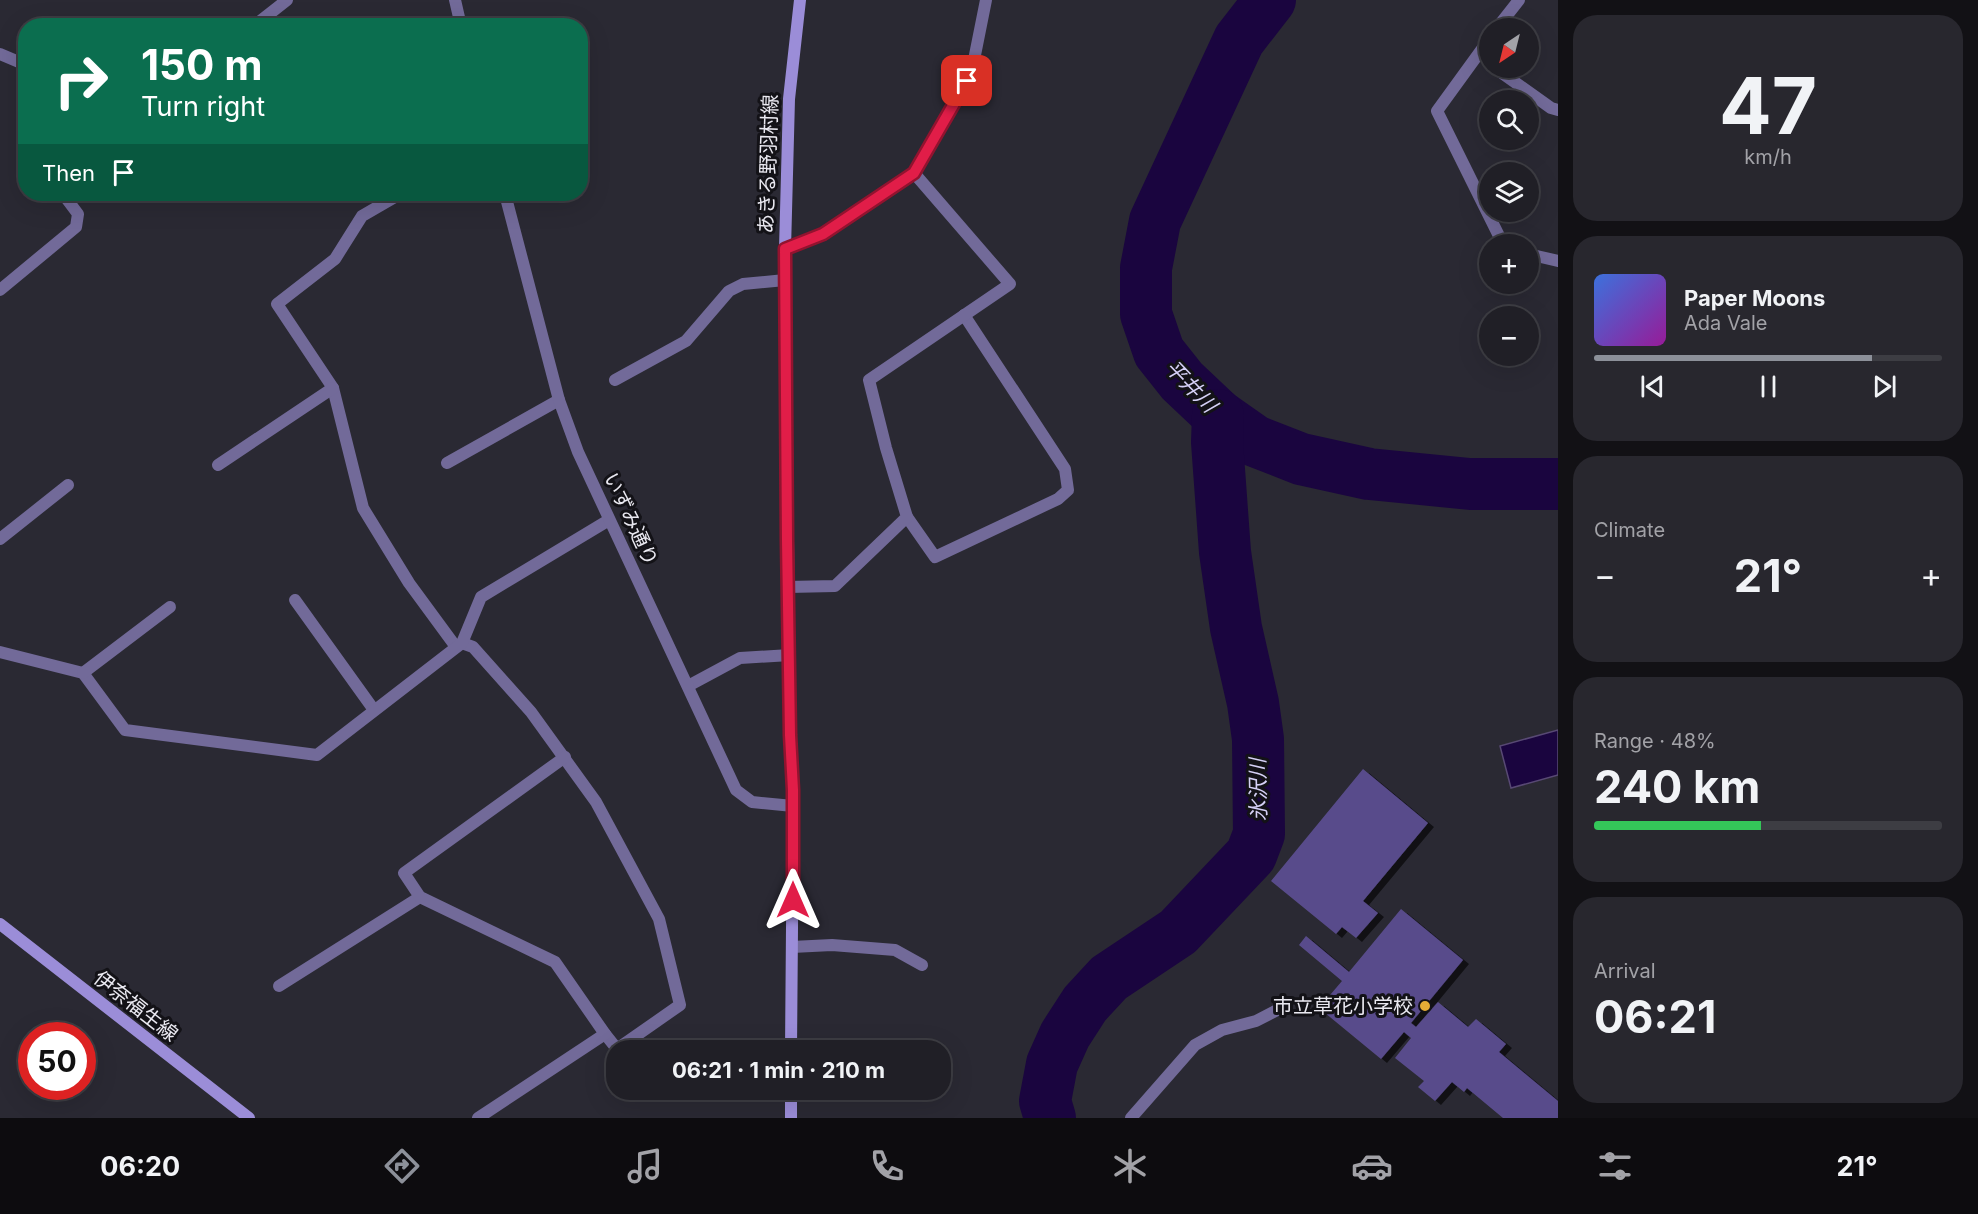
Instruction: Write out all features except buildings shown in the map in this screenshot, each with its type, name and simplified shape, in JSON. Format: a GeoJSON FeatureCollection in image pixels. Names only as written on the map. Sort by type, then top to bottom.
{"type":"FeatureCollection","features":[{"type":"Feature","properties":{"kind":"main road","name":"あきる野羽村線"},"geometry":{"type":"LineString","coordinates":[[792,1040],[793,806],[788,587],[785,249],[789,99],[800,0]]}},
{"type":"Feature","properties":{"kind":"main road","name":"伊奈福生線"},"geometry":{"type":"LineString","coordinates":[[0,924],[249,1118]]}},
{"type":"Feature","properties":{"kind":"main road"},"geometry":{"type":"LineString","coordinates":[[791,1100],[791,1118]]}},
{"type":"Feature","properties":{"kind":"street"},"geometry":{"type":"LineString","coordinates":[[264,18],[287,0]]}},
{"type":"Feature","properties":{"kind":"street"},"geometry":{"type":"LineString","coordinates":[[455,0],[460,18]]}},
{"type":"Feature","properties":{"kind":"street"},"geometry":{"type":"LineString","coordinates":[[785,249],[823,234],[914,173],[967,81],[973,65],[986,0]]}},
{"type":"Feature","properties":{"kind":"street"},"geometry":{"type":"LineString","coordinates":[[1505,18],[1519,0]]}},
{"type":"Feature","properties":{"kind":"street"},"geometry":{"type":"LineString","coordinates":[[1479,52],[1437,111],[1498,234]]}},
{"type":"Feature","properties":{"kind":"street"},"geometry":{"type":"LineString","coordinates":[[0,54],[18,62]]}},
{"type":"Feature","properties":{"kind":"street"},"geometry":{"type":"LineString","coordinates":[[1509,78],[1551,108],[1558,110]]}},
{"type":"Feature","properties":{"kind":"street"},"geometry":{"type":"LineString","coordinates":[[914,173],[1010,284],[964,315],[869,381],[907,517],[935,557],[1058,499],[1068,490],[1065,469],[964,315]]}},
{"type":"Feature","properties":{"kind":"street"},"geometry":{"type":"LineString","coordinates":[[0,290],[76,227],[78,214],[68,201]]}},
{"type":"Feature","properties":{"kind":"street"},"geometry":{"type":"LineString","coordinates":[[388,201],[362,216],[335,259],[277,304],[333,388],[363,508],[410,583],[459,645],[473,647],[531,712],[596,802],[659,919],[680,1005]]}},
{"type":"Feature","properties":{"kind":"street","name":"いずみ通り"},"geometry":{"type":"LineString","coordinates":[[507,201],[559,400],[578,452],[736,790],[752,802],[793,806]]}},
{"type":"Feature","properties":{"kind":"street"},"geometry":{"type":"LineString","coordinates":[[1539,257],[1558,261]]}},
{"type":"Feature","properties":{"kind":"street"},"geometry":{"type":"LineString","coordinates":[[615,380],[686,341],[729,291],[743,284],[785,280]]}},
{"type":"Feature","properties":{"kind":"street"},"geometry":{"type":"LineString","coordinates":[[218,465],[333,388]]}},
{"type":"Feature","properties":{"kind":"street"},"geometry":{"type":"LineString","coordinates":[[447,463],[559,400]]}},
{"type":"Feature","properties":{"kind":"street"},"geometry":{"type":"LineString","coordinates":[[0,539],[68,485]]}},
{"type":"Feature","properties":{"kind":"street"},"geometry":{"type":"LineString","coordinates":[[788,587],[835,586],[907,517]]}},
{"type":"Feature","properties":{"kind":"street"},"geometry":{"type":"LineString","coordinates":[[0,652],[83,673],[125,730],[317,755],[459,645],[481,597],[609,520]]}},
{"type":"Feature","properties":{"kind":"street"},"geometry":{"type":"LineString","coordinates":[[295,600],[375,710]]}},
{"type":"Feature","properties":{"kind":"street"},"geometry":{"type":"LineString","coordinates":[[83,673],[170,607]]}},
{"type":"Feature","properties":{"kind":"street"},"geometry":{"type":"LineString","coordinates":[[688,686],[740,658],[790,655]]}},
{"type":"Feature","properties":{"kind":"street"},"geometry":{"type":"LineString","coordinates":[[565,757],[404,873],[420,897],[555,962],[617,1050],[680,1005],[692,1000]]}},
{"type":"Feature","properties":{"kind":"street"},"geometry":{"type":"LineString","coordinates":[[279,986],[420,897]]}},
{"type":"Feature","properties":{"kind":"street"},"geometry":{"type":"LineString","coordinates":[[792,947],[832,945],[895,950],[922,965]]}},
{"type":"Feature","properties":{"kind":"street"},"geometry":{"type":"LineString","coordinates":[[1131,1118],[1196,1045],[1222,1030],[1256,1021],[1286,1006]]}},
{"type":"Feature","properties":{"kind":"street"},"geometry":{"type":"LineString","coordinates":[[478,1118],[605,1034]]}},
{"type":"Feature","properties":{"kind":"shaded area"},"geometry":{"type":"Polygon","coordinates":[[[1558,730],[1558,775],[1511,788],[1500,746],[1558,730]]]}},
{"type":"Feature","properties":{"kind":"waterway","name":"平井川"},"geometry":{"type":"LineString","coordinates":[[1270,0],[1239,40],[1155,221],[1146,268],[1146,314],[1159,352],[1182,381],[1218,415],[1255,441],[1301,459],[1369,474],[1470,484],[1558,484]]}},
{"type":"Feature","properties":{"kind":"waterway","name":"氷沢川"},"geometry":{"type":"LineString","coordinates":[[1050,1118],[1045,1101],[1052,1064],[1065,1035],[1085,1004],[1109,978],[1178,932],[1251,855],[1259,834],[1258,739],[1253,703],[1236,628],[1225,552],[1217,442],[1218,415]]}},
{"type":"Feature","properties":{"kind":"place","name":"市立草花小学校"},"geometry":{"type":"Point","coordinates":[1425,1006]}},
{"type":"Feature","properties":{"kind":"route"},"geometry":{"type":"LineString","coordinates":[[793,900],[785,249],[823,234],[914,173],[967,81]]}}]}
